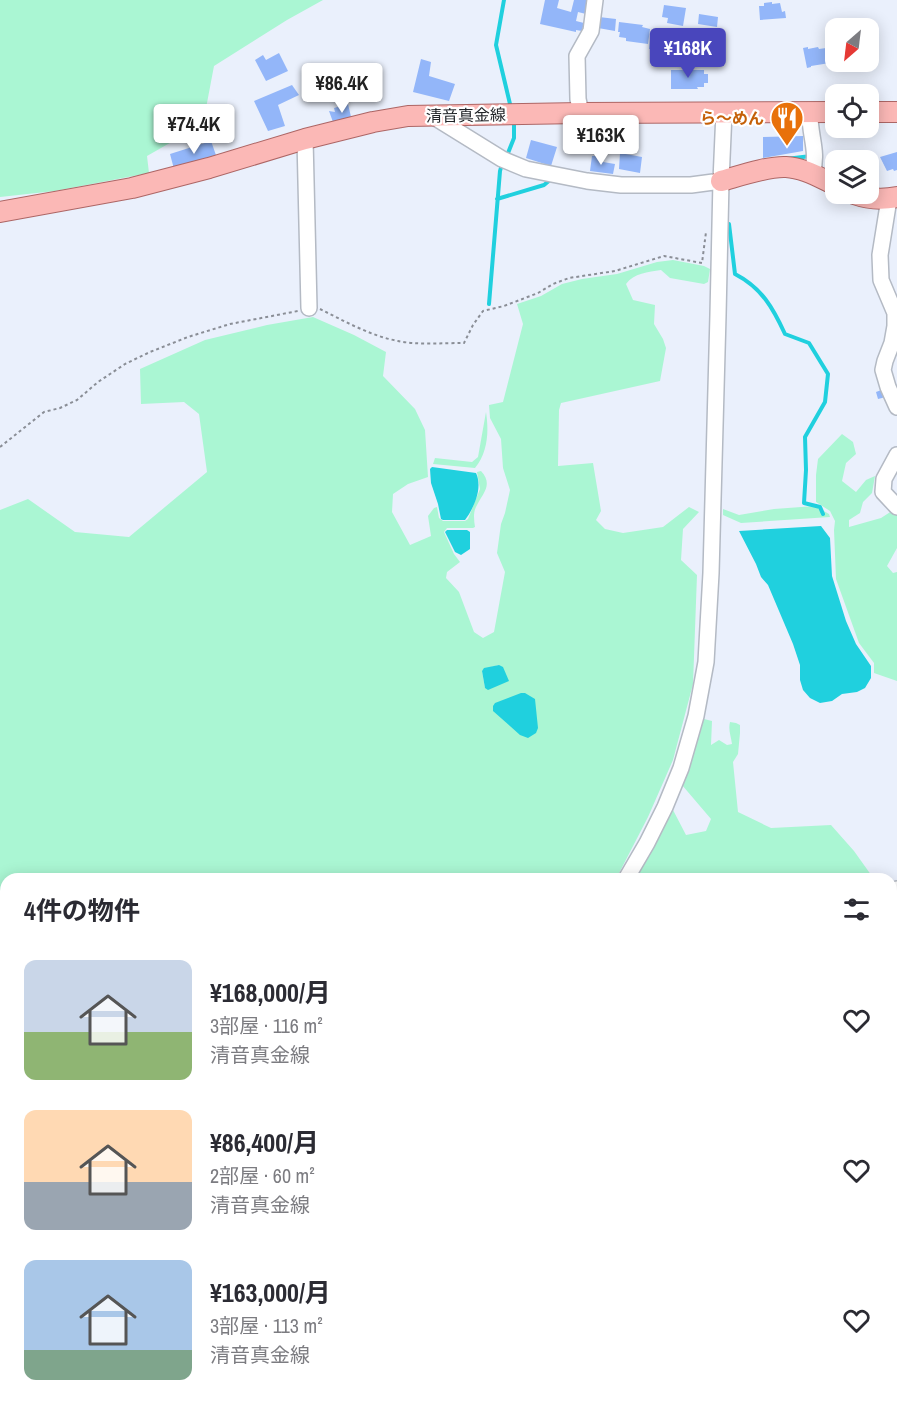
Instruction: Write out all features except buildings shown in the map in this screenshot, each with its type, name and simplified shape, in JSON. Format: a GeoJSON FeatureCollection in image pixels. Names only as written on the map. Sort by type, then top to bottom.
{"type":"FeatureCollection","features":[{"type":"Feature","properties":{"kind":"main road","name":"清音真金線"},"geometry":{"type":"LineString","coordinates":[[0,212],[132,188],[305,139],[408,116],[825,112]]}},
{"type":"Feature","properties":{"kind":"main road"},"geometry":{"type":"LineString","coordinates":[[879,112],[897,112]]}},
{"type":"Feature","properties":{"kind":"main road"},"geometry":{"type":"LineString","coordinates":[[721,181],[787,167],[825,180]]}},
{"type":"Feature","properties":{"kind":"street"},"geometry":{"type":"LineString","coordinates":[[581,113],[578,99],[577,56],[591,31],[595,0]]}},
{"type":"Feature","properties":{"kind":"street"},"geometry":{"type":"LineString","coordinates":[[630,873],[665,807],[681,768],[696,716],[706,662],[711,573],[724,112]]}},
{"type":"Feature","properties":{"kind":"street"},"geometry":{"type":"LineString","coordinates":[[810,112],[816,155],[812,174]]}},
{"type":"Feature","properties":{"kind":"street"},"geometry":{"type":"LineString","coordinates":[[430,115],[504,160],[526,169],[621,185],[691,185],[721,181]]}},
{"type":"Feature","properties":{"kind":"street"},"geometry":{"type":"LineString","coordinates":[[305,139],[309,308]]}},
{"type":"Feature","properties":{"kind":"street"},"geometry":{"type":"LineString","coordinates":[[893,198],[880,255],[881,280],[895,313],[892,343],[884,370],[888,387],[897,407]]}},
{"type":"Feature","properties":{"kind":"street"},"geometry":{"type":"LineString","coordinates":[[897,455],[884,478],[883,492],[897,507]]}},
{"type":"Feature","properties":{"kind":"path"},"geometry":{"type":"LineString","coordinates":[[0,447],[44,412],[60,408],[76,400],[125,364],[188,337],[230,324],[316,307],[362,329],[398,341],[464,343],[483,311],[538,293],[569,278],[615,271],[664,256],[702,263],[706,228]]}},
{"type":"Feature","properties":{"kind":"green space"},"geometry":{"type":"Polygon","coordinates":[[[0,0],[323,0],[214,66],[203,124],[147,156],[149,173],[55,191],[0,197],[0,0]]]}},
{"type":"Feature","properties":{"kind":"green space"},"geometry":{"type":"Polygon","coordinates":[[[673,260],[710,269],[708,282],[704,284],[670,278],[661,270],[637,275],[626,284],[633,300],[655,305],[654,324],[666,348],[660,381],[561,403],[559,410],[558,466],[593,463],[601,511],[596,520],[605,529],[623,533],[663,527],[689,507],[699,512],[683,529],[681,560],[697,575],[693,684],[673,760],[648,817],[619,873],[0,873],[0,510],[28,499],[75,532],[129,537],[207,472],[199,414],[184,402],[141,404],[140,369],[205,340],[313,317],[386,352],[383,376],[415,409],[425,430],[428,477],[408,484],[393,494],[392,512],[410,545],[431,536],[428,516],[434,508],[437,507],[439,518],[443,521],[468,519],[480,489],[477,472],[481,471],[487,481],[486,489],[474,512],[475,527],[447,528],[444,532],[460,562],[447,572],[446,578],[459,592],[474,632],[483,638],[494,632],[505,572],[497,553],[501,524],[510,490],[503,468],[501,439],[490,418],[489,405],[503,402],[523,324],[517,304],[541,296],[562,284],[617,274],[657,262],[673,260]],[[499,665],[484,669],[482,671],[485,688],[499,665]]]}},
{"type":"Feature","properties":{"kind":"green space"},"geometry":{"type":"Polygon","coordinates":[[[486,412],[486,441],[483,455],[475,468],[433,464],[435,458],[472,462],[478,457],[486,412]]]}},
{"type":"Feature","properties":{"kind":"green space"},"geometry":{"type":"Polygon","coordinates":[[[842,434],[853,442],[856,454],[846,463],[842,481],[856,492],[866,480],[875,476],[872,493],[863,502],[860,513],[849,520],[849,527],[881,518],[895,509],[897,511],[897,548],[887,566],[893,573],[897,572],[897,681],[874,673],[874,663],[859,643],[836,579],[835,521],[830,511],[816,502],[818,459],[842,434]]]}},
{"type":"Feature","properties":{"kind":"green space"},"geometry":{"type":"Polygon","coordinates":[[[815,506],[829,514],[830,517],[741,523],[723,515],[723,509],[739,515],[774,509],[815,506]]]}},
{"type":"Feature","properties":{"kind":"green space"},"geometry":{"type":"Polygon","coordinates":[[[704,719],[712,721],[711,745],[719,740],[727,745],[732,744],[730,722],[736,723],[740,725],[738,754],[733,762],[738,812],[771,828],[831,825],[870,873],[636,873],[673,810],[686,835],[706,831],[711,819],[682,785],[704,719]]]}},
{"type":"Feature","properties":{"kind":"water"},"geometry":{"type":"Polygon","coordinates":[[[432,467],[476,473],[478,491],[472,510],[465,520],[441,519],[431,483],[430,469],[432,467]]]}},
{"type":"Feature","properties":{"kind":"water"},"geometry":{"type":"Polygon","coordinates":[[[821,526],[830,538],[832,576],[846,621],[856,644],[871,666],[871,678],[865,688],[857,692],[842,694],[832,701],[820,703],[810,698],[803,690],[800,665],[793,644],[768,585],[761,577],[739,531],[821,526]]]}},
{"type":"Feature","properties":{"kind":"water"},"geometry":{"type":"Polygon","coordinates":[[[447,530],[470,532],[470,549],[461,555],[455,552],[445,532],[447,530]]]}},
{"type":"Feature","properties":{"kind":"water"},"geometry":{"type":"Polygon","coordinates":[[[499,665],[503,667],[509,681],[488,690],[485,688],[482,671],[484,668],[499,665]]]}},
{"type":"Feature","properties":{"kind":"water"},"geometry":{"type":"Polygon","coordinates":[[[521,693],[535,699],[538,728],[536,733],[528,738],[520,735],[493,711],[495,703],[521,693]]]}},
{"type":"Feature","properties":{"kind":"waterway"},"geometry":{"type":"LineString","coordinates":[[504,0],[496,45],[510,104]]}},
{"type":"Feature","properties":{"kind":"waterway"},"geometry":{"type":"LineString","coordinates":[[506,158],[514,138],[514,123]]}},
{"type":"Feature","properties":{"kind":"waterway"},"geometry":{"type":"LineString","coordinates":[[786,159],[811,156]]}},
{"type":"Feature","properties":{"kind":"waterway"},"geometry":{"type":"LineString","coordinates":[[489,304],[502,164]]}},
{"type":"Feature","properties":{"kind":"waterway"},"geometry":{"type":"LineString","coordinates":[[497,199],[544,185],[550,180]]}},
{"type":"Feature","properties":{"kind":"waterway"},"geometry":{"type":"LineString","coordinates":[[729,224],[735,274],[760,292],[785,334],[809,343],[828,374],[825,402],[805,437],[804,503],[820,507],[823,514]]}},
{"type":"Feature","properties":{"kind":"place","name":"ら～めん"},"geometry":{"type":"Point","coordinates":[787,147]}}]}
